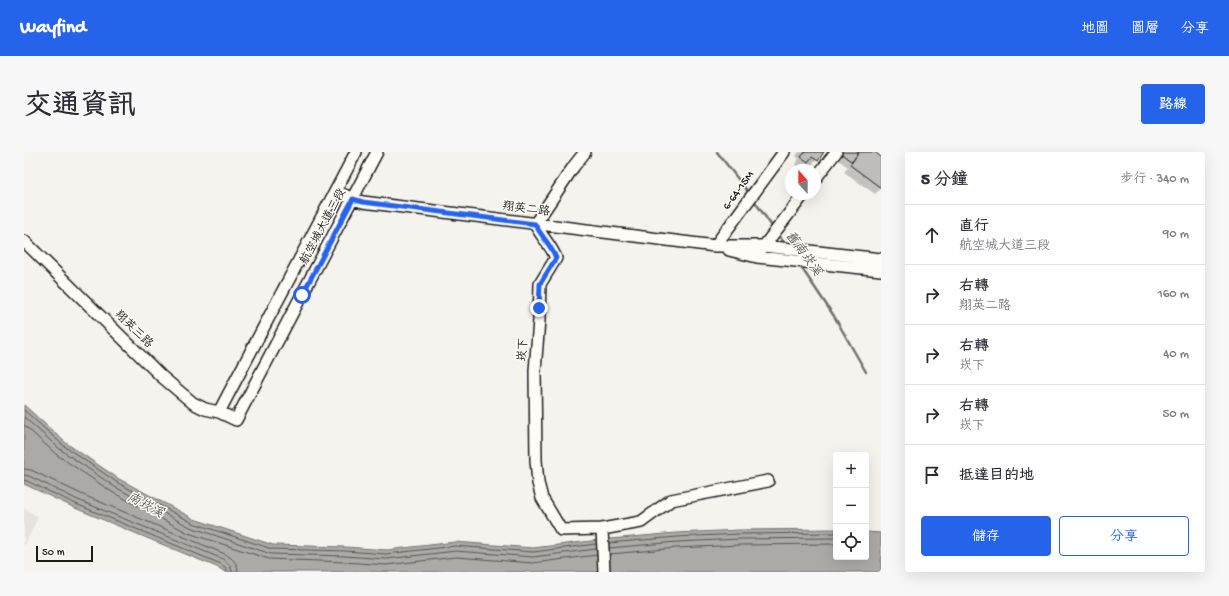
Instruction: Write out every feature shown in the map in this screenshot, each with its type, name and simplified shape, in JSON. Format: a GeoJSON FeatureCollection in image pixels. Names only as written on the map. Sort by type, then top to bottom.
{"type":"FeatureCollection","features":[{"type":"Feature","properties":{"kind":"street","name":"航空城大道三段"},"geometry":{"type":"LineString","coordinates":[[218,412],[356,152]]}},
{"type":"Feature","properties":{"kind":"street","name":"航空城大道三段"},"geometry":{"type":"LineString","coordinates":[[236,420],[377,152]]}},
{"type":"Feature","properties":{"kind":"street"},"geometry":{"type":"LineString","coordinates":[[535,224],[585,152]]}},
{"type":"Feature","properties":{"kind":"street","name":"6-64-15M"},"geometry":{"type":"LineString","coordinates":[[715,246],[784,152]]}},
{"type":"Feature","properties":{"kind":"street"},"geometry":{"type":"LineString","coordinates":[[821,172],[836,152]]}},
{"type":"Feature","properties":{"kind":"street","name":"翔英二路"},"geometry":{"type":"LineString","coordinates":[[336,191],[363,202],[535,224],[715,246],[764,246],[881,259]]}},
{"type":"Feature","properties":{"kind":"street"},"geometry":{"type":"LineString","coordinates":[[757,257],[799,200]]}},
{"type":"Feature","properties":{"kind":"street","name":"崁下"},"geometry":{"type":"LineString","coordinates":[[535,224],[554,252],[556,258],[540,284],[535,371],[536,460],[538,483],[542,498],[561,530],[602,533]]}},
{"type":"Feature","properties":{"kind":"street","name":"翔英三路"},"geometry":{"type":"LineString","coordinates":[[24,241],[167,380],[193,403],[236,420]]}},
{"type":"Feature","properties":{"kind":"street","name":"翔英二路"},"geometry":{"type":"LineString","coordinates":[[715,246],[757,257],[881,270]]}},
{"type":"Feature","properties":{"kind":"street"},"geometry":{"type":"LineString","coordinates":[[604,572],[602,533],[641,522],[671,500],[768,482]]}},
{"type":"Feature","properties":{"kind":"shaded area"},"geometry":{"type":"Polygon","coordinates":[[[24,508],[38,517],[24,547],[24,508]]]}},
{"type":"Feature","properties":{"kind":"water","name":"南崁溪"},"geometry":{"type":"Polygon","coordinates":[[[24,405],[66,443],[119,479],[194,519],[273,545],[387,550],[455,542],[533,548],[676,533],[740,530],[833,529],[833,560],[869,560],[869,532],[881,533],[881,572],[225,572],[219,568],[75,508],[24,484],[24,405]]]}},
{"type":"Feature","properties":{"kind":"building"},"geometry":{"type":"Polygon","coordinates":[[[805,152],[824,152],[818,161],[812,157],[808,162],[801,157],[805,152]]]}},
{"type":"Feature","properties":{"kind":"building"},"geometry":{"type":"Polygon","coordinates":[[[839,152],[859,152],[852,162],[839,152]]]}},
{"type":"Feature","properties":{"kind":"building"},"geometry":{"type":"Polygon","coordinates":[[[859,152],[875,152],[881,157],[881,188],[850,165],[859,152]]]}},
{"type":"Feature","properties":{"kind":"waterway","name":"舊南崁溪"},"geometry":{"type":"LineString","coordinates":[[717,152],[749,193]]}},
{"type":"Feature","properties":{"kind":"waterway","name":"舊南崁溪"},"geometry":{"type":"LineString","coordinates":[[753,199],[774,229]]}},
{"type":"Feature","properties":{"kind":"waterway","name":"舊南崁溪"},"geometry":{"type":"LineString","coordinates":[[777,233],[785,244]]}},
{"type":"Feature","properties":{"kind":"waterway","name":"舊南崁溪"},"geometry":{"type":"LineString","coordinates":[[799,264],[834,316],[866,372]]}},
{"type":"Feature","properties":{"kind":"route"},"geometry":{"type":"LineString","coordinates":[[302,295],[353,199],[363,202],[535,224],[554,252],[556,258],[540,284],[539,308]]}}]}
